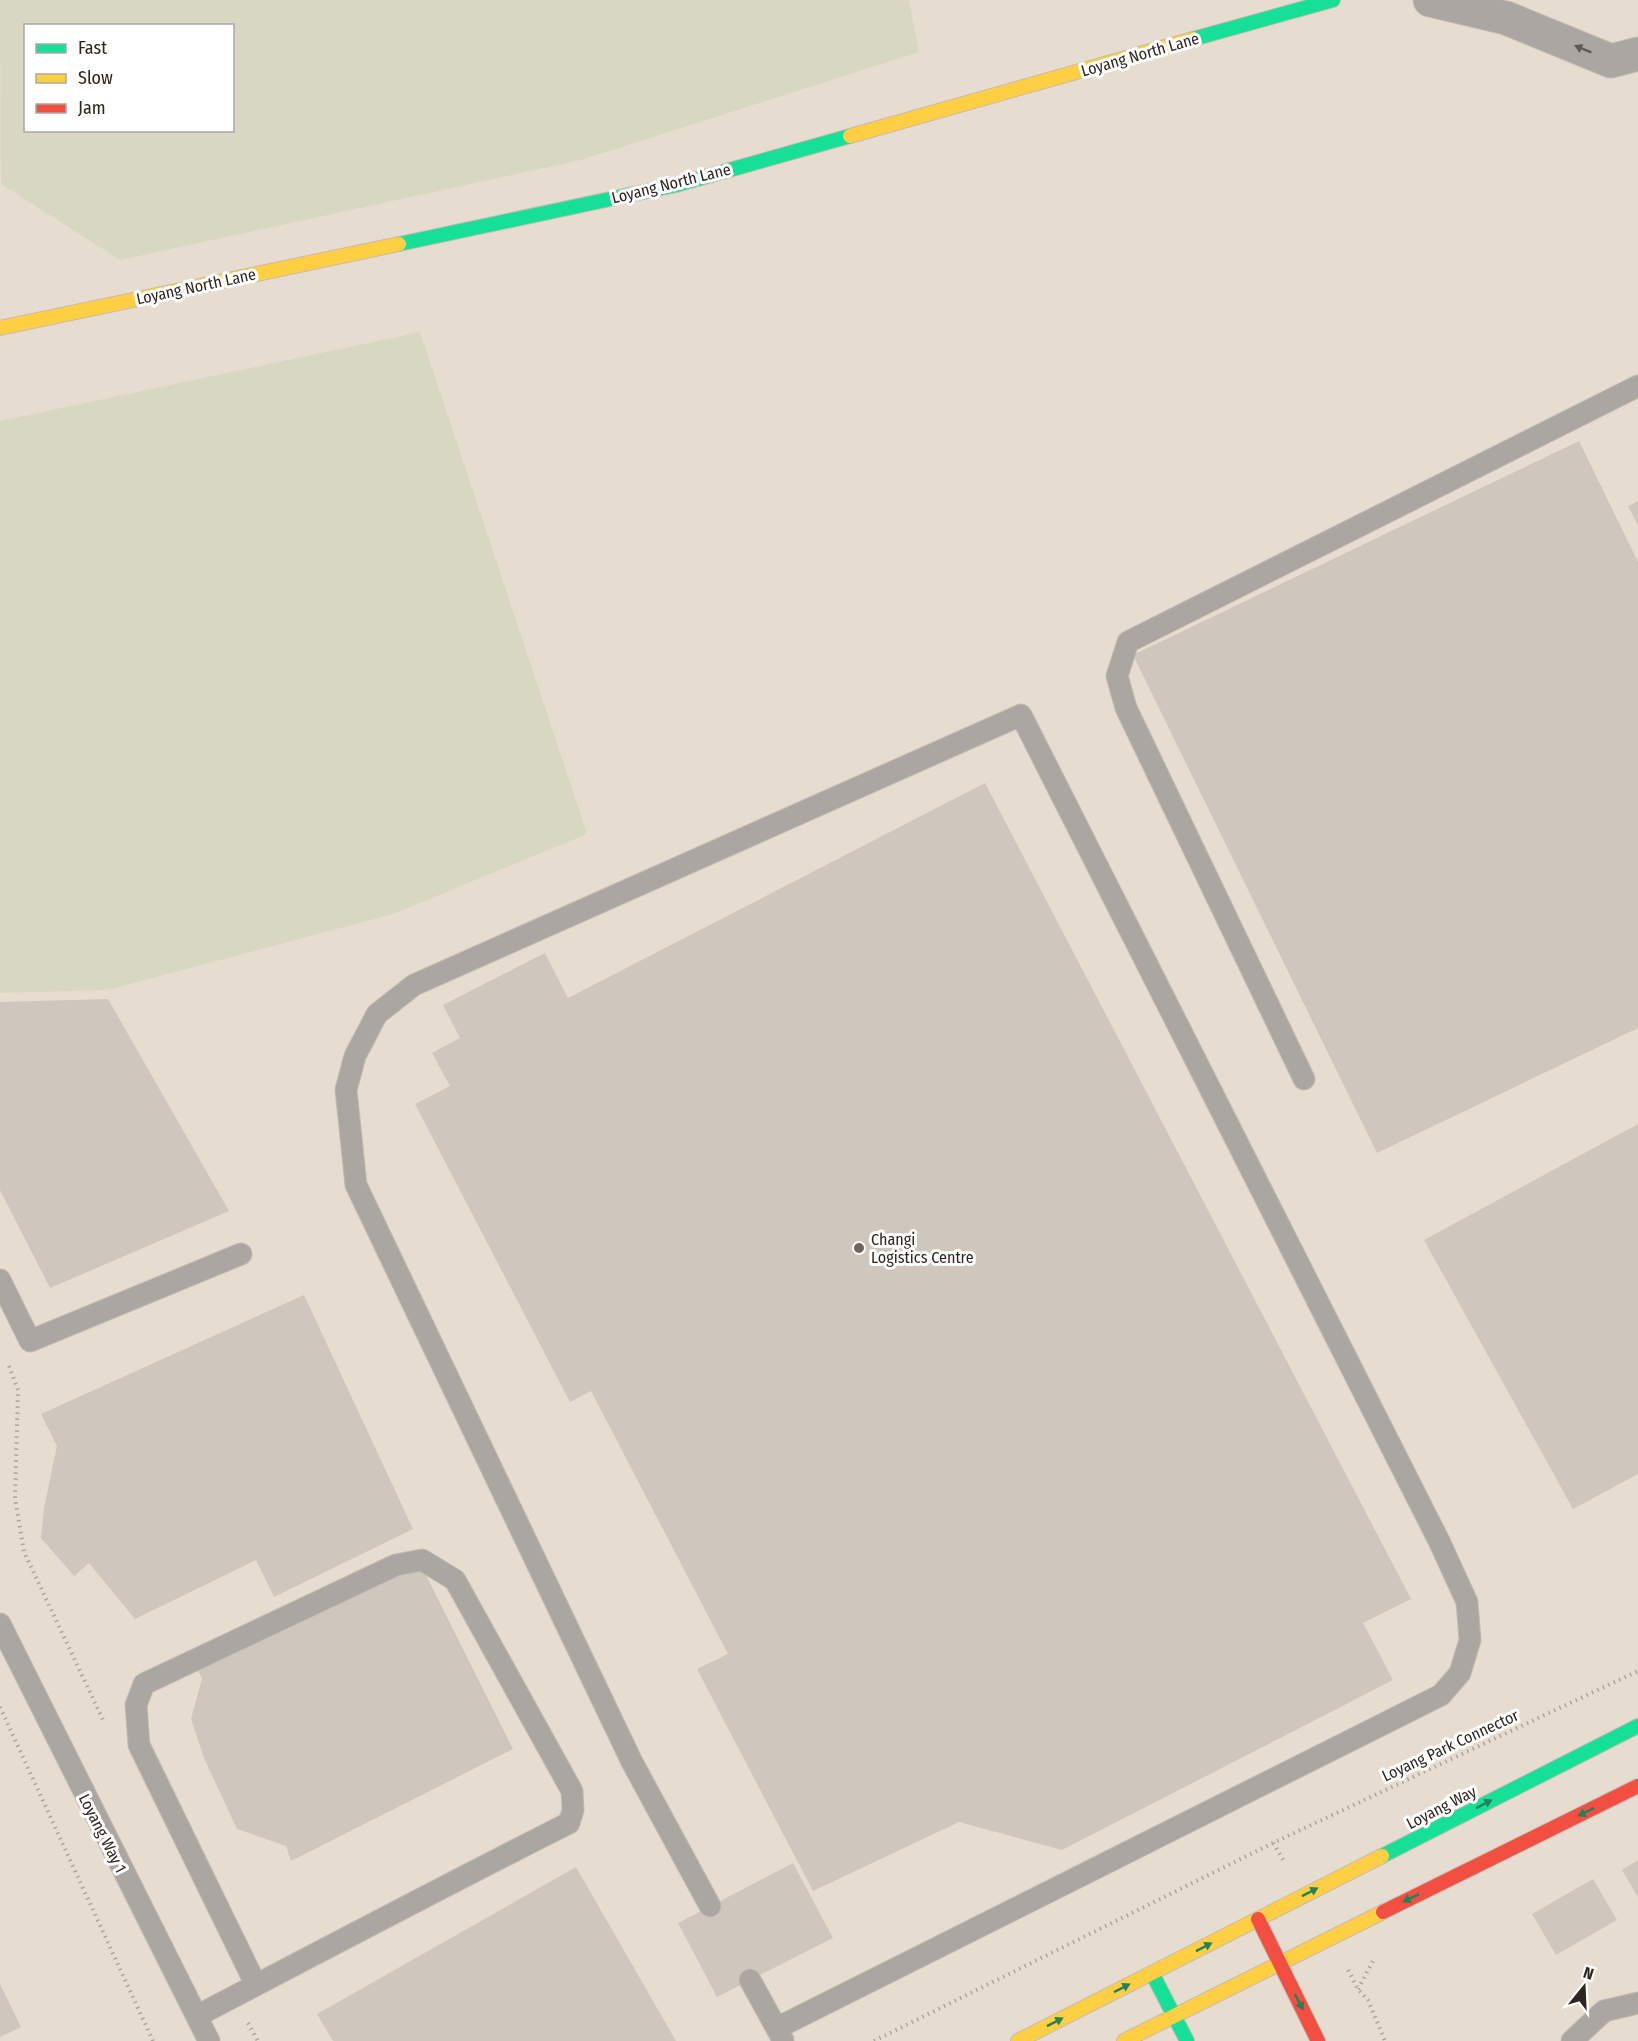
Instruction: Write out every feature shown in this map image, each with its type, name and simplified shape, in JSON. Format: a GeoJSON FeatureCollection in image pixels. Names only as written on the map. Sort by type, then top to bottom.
{"type":"FeatureCollection","features":[{"type":"Feature","properties":{"kind":"street","name":"Loyang North Lane"},"geometry":{"type":"LineString","coordinates":[[0,328],[676,185],[1333,0]]}},
{"type":"Feature","properties":{"kind":"street"},"geometry":{"type":"LineString","coordinates":[[1430,0],[1506,18],[1611,61],[1638,54]]}},
{"type":"Feature","properties":{"kind":"street","name":"Loyang Way"},"geometry":{"type":"LineString","coordinates":[[1018,2041],[1638,1726]]}},
{"type":"Feature","properties":{"kind":"street"},"geometry":{"type":"LineString","coordinates":[[1124,2041],[1638,1786]]}},
{"type":"Feature","properties":{"kind":"street"},"geometry":{"type":"LineString","coordinates":[[1258,1919],[1318,2041]]}},
{"type":"Feature","properties":{"kind":"street"},"geometry":{"type":"LineString","coordinates":[[1152,1973],[1187,2041]]}},
{"type":"Feature","properties":{"kind":"lane"},"geometry":{"type":"LineString","coordinates":[[1304,1079],[1126,708],[1117,676],[1128,642],[1638,386]]}},
{"type":"Feature","properties":{"kind":"lane"},"geometry":{"type":"LineString","coordinates":[[710,1906],[632,1762],[356,1185],[346,1090],[352,1068],[377,1014],[414,985],[1021,715],[1439,1541],[1467,1602],[1470,1640],[1460,1673],[1441,1695],[780,2035],[750,1980]]}},
{"type":"Feature","properties":{"kind":"lane"},"geometry":{"type":"LineString","coordinates":[[0,1280],[30,1341],[241,1254]]}},
{"type":"Feature","properties":{"kind":"lane"},"geometry":{"type":"LineString","coordinates":[[197,2016],[256,1985],[419,1898],[569,1823],[573,1810],[572,1791],[455,1580],[422,1560],[396,1565],[144,1683],[136,1705],[139,1745],[256,1985]]}},
{"type":"Feature","properties":{"kind":"lane","name":"Loyang Way 1"},"geometry":{"type":"LineString","coordinates":[[0,1624],[108,1844],[197,2016],[207,2041]]}},
{"type":"Feature","properties":{"kind":"lane"},"geometry":{"type":"LineString","coordinates":[[1572,2041],[1604,2011],[1638,2002]]}},
{"type":"Feature","properties":{"kind":"path"},"geometry":{"type":"LineString","coordinates":[[7,1362],[18,1390],[15,1497],[24,1552]]}},
{"type":"Feature","properties":{"kind":"path","name":"Loyang Park Connector"},"geometry":{"type":"LineString","coordinates":[[874,2041],[1273,1843],[1638,1671]]}},
{"type":"Feature","properties":{"kind":"path"},"geometry":{"type":"LineString","coordinates":[[0,1707],[153,2041]]}},
{"type":"Feature","properties":{"kind":"path"},"geometry":{"type":"LineString","coordinates":[[1358,1989],[1368,2000],[1385,2041]]}},
{"type":"Feature","properties":{"kind":"green space"},"geometry":{"type":"Polygon","coordinates":[[[0,0],[909,0],[919,52],[581,160],[120,260],[1,184],[0,0]]]}},
{"type":"Feature","properties":{"kind":"green space"},"geometry":{"type":"Polygon","coordinates":[[[420,332],[587,834],[393,914],[107,990],[0,993],[0,421],[420,332]]]}},
{"type":"Feature","properties":{"kind":"building"},"geometry":{"type":"Polygon","coordinates":[[[1579,441],[1638,562],[1638,1028],[1377,1153],[1133,655],[1579,441]]]}},
{"type":"Feature","properties":{"kind":"building"},"geometry":{"type":"Polygon","coordinates":[[[1638,501],[1638,526],[1628,506],[1638,501]]]}},
{"type":"Feature","properties":{"kind":"building","name":"Changi Logistics Centre"},"geometry":{"type":"Polygon","coordinates":[[[985,783],[1411,1599],[1363,1623],[1393,1680],[1062,1850],[959,1822],[813,1891],[697,1669],[728,1654],[591,1391],[570,1402],[415,1104],[450,1086],[432,1053],[460,1038],[443,1005],[545,953],[568,998],[985,783]]]}},
{"type":"Feature","properties":{"kind":"building"},"geometry":{"type":"Polygon","coordinates":[[[108,999],[229,1211],[50,1288],[0,1190],[0,1002],[108,999]]]}},
{"type":"Feature","properties":{"kind":"building"},"geometry":{"type":"Polygon","coordinates":[[[1638,1124],[1638,1474],[1573,1509],[1424,1240],[1638,1124]]]}},
{"type":"Feature","properties":{"kind":"building"},"geometry":{"type":"Polygon","coordinates":[[[304,1295],[413,1529],[274,1597],[256,1560],[135,1619],[89,1563],[74,1576],[41,1538],[44,1508],[57,1446],[41,1414],[304,1295]]]}},
{"type":"Feature","properties":{"kind":"building"},"geometry":{"type":"Polygon","coordinates":[[[421,1565],[513,1749],[291,1861],[286,1846],[237,1829],[204,1758],[191,1719],[202,1679],[197,1668],[421,1565]]]}},
{"type":"Feature","properties":{"kind":"building"},"geometry":{"type":"Polygon","coordinates":[[[1638,1860],[1638,1897],[1622,1870],[1638,1860]]]}},
{"type":"Feature","properties":{"kind":"building"},"geometry":{"type":"Polygon","coordinates":[[[793,1863],[833,1938],[717,1997],[678,1923],[793,1863]]]}},
{"type":"Feature","properties":{"kind":"building"},"geometry":{"type":"Polygon","coordinates":[[[576,1867],[676,2041],[333,2041],[317,2014],[576,1867]]]}},
{"type":"Feature","properties":{"kind":"building"},"geometry":{"type":"Polygon","coordinates":[[[1593,1879],[1617,1920],[1556,1955],[1532,1914],[1593,1879]]]}},
{"type":"Feature","properties":{"kind":"building"},"geometry":{"type":"Polygon","coordinates":[[[0,1984],[21,2027],[0,2037],[0,1984]]]}},
{"type":"Feature","properties":{"kind":"traffic: fast"},"geometry":{"type":"LineString","coordinates":[[1193,39],[1333,0]]}},
{"type":"Feature","properties":{"kind":"traffic: fast"},"geometry":{"type":"LineString","coordinates":[[399,244],[676,185],[850,136]]}},
{"type":"Feature","properties":{"kind":"traffic: fast"},"geometry":{"type":"LineString","coordinates":[[1382,1856],[1638,1726]]}},
{"type":"Feature","properties":{"kind":"traffic: fast"},"geometry":{"type":"LineString","coordinates":[[1152,1973],[1187,2041]]}},
{"type":"Feature","properties":{"kind":"traffic: slow"},"geometry":{"type":"LineString","coordinates":[[850,136],[1193,39]]}},
{"type":"Feature","properties":{"kind":"traffic: slow"},"geometry":{"type":"LineString","coordinates":[[0,328],[399,244]]}},
{"type":"Feature","properties":{"kind":"traffic: slow"},"geometry":{"type":"LineString","coordinates":[[1018,2041],[1382,1856]]}},
{"type":"Feature","properties":{"kind":"traffic: slow"},"geometry":{"type":"LineString","coordinates":[[1124,2041],[1383,1912]]}},
{"type":"Feature","properties":{"kind":"traffic: jam"},"geometry":{"type":"LineString","coordinates":[[1383,1912],[1638,1786]]}},
{"type":"Feature","properties":{"kind":"traffic: jam"},"geometry":{"type":"LineString","coordinates":[[1258,1919],[1318,2041]]}},
{"type":"Feature","properties":{"kind":"place","name":"Changi Logistics Centre"},"geometry":{"type":"Point","coordinates":[859,1248]}}]}
